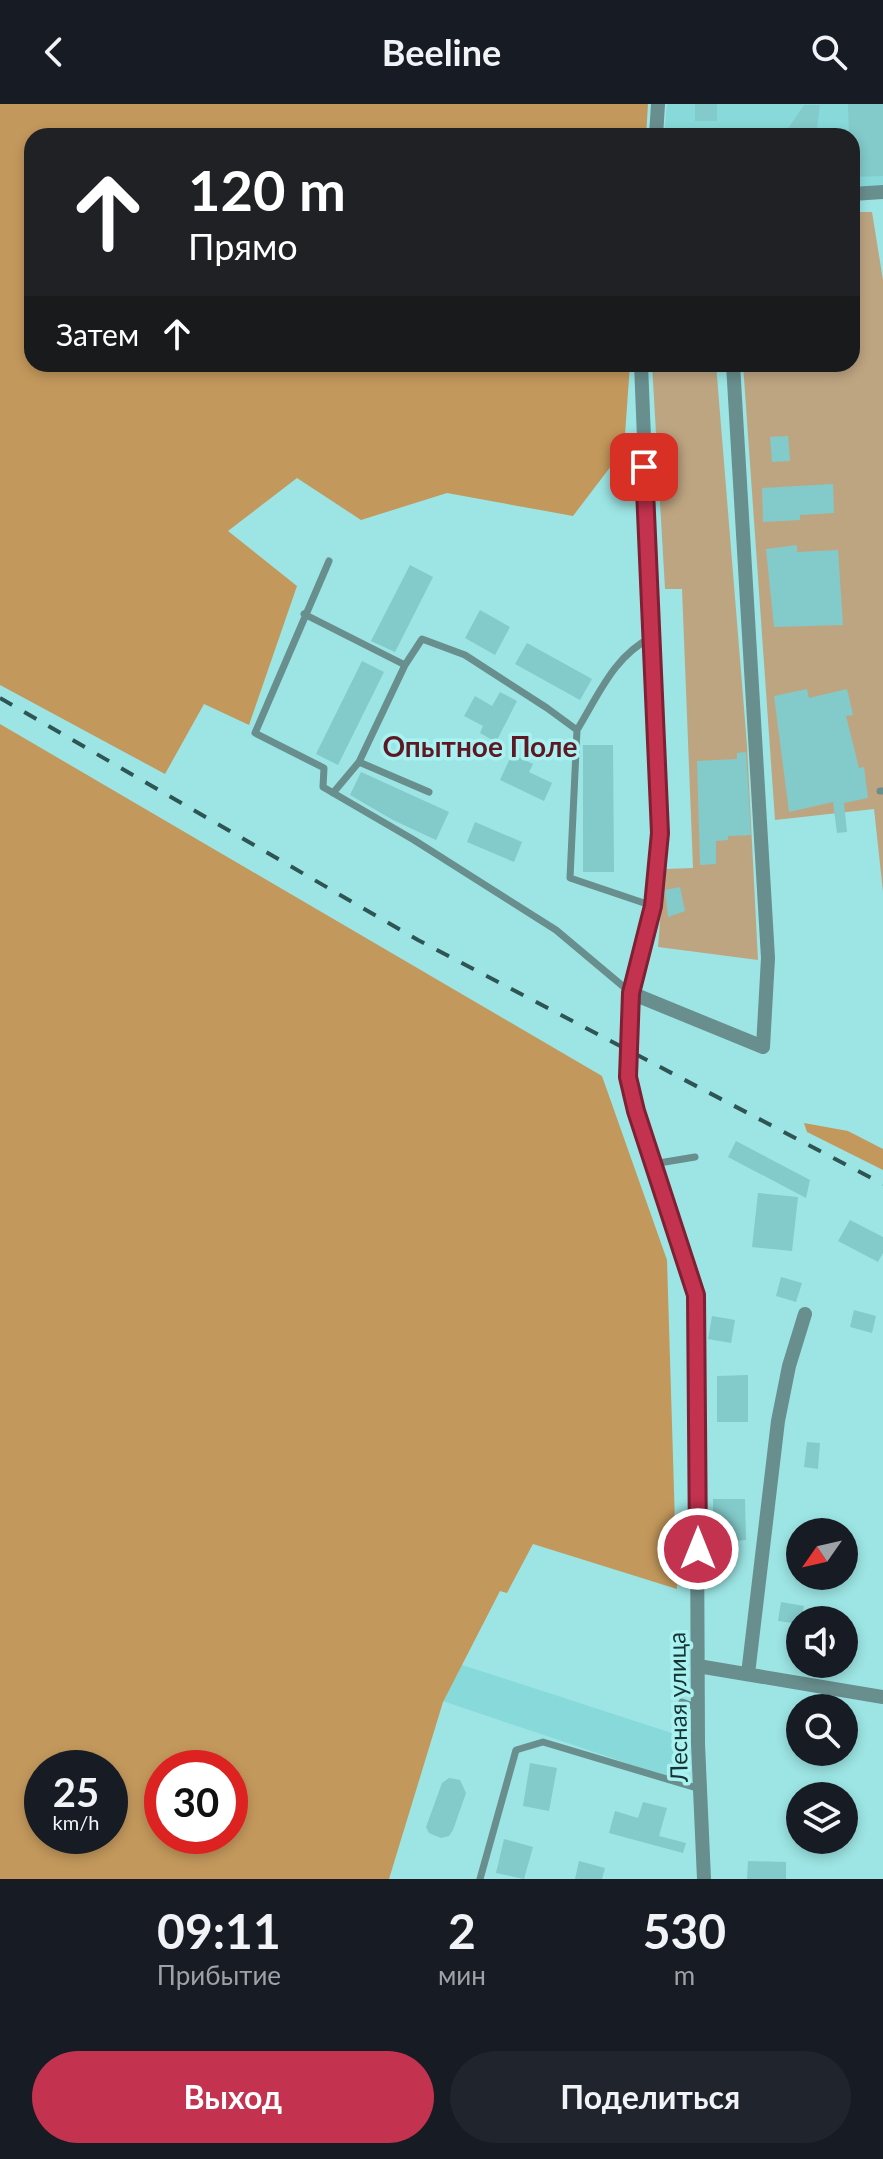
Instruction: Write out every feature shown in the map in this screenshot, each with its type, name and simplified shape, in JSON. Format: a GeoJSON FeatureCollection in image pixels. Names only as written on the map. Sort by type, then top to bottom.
{"type":"FeatureCollection","features":[{"type":"Feature","properties":{"kind":"street"},"geometry":{"type":"LineString","coordinates":[[656,128],[658,104]]}},
{"type":"Feature","properties":{"kind":"street"},"geometry":{"type":"LineString","coordinates":[[860,194],[883,193]]}},
{"type":"Feature","properties":{"kind":"street"},"geometry":{"type":"LineString","coordinates":[[641,372],[660,833],[653,906],[631,993],[763,1047],[767,943],[733,372]]}},
{"type":"Feature","properties":{"kind":"street","name":"Лесная улица"},"geometry":{"type":"LineString","coordinates":[[631,993],[628,1077],[636,1111],[696,1295],[698,1708],[704,1879]]}},
{"type":"Feature","properties":{"kind":"street"},"geometry":{"type":"LineString","coordinates":[[748,1674],[778,1421],[789,1366],[805,1314]]}},
{"type":"Feature","properties":{"kind":"street"},"geometry":{"type":"LineString","coordinates":[[698,1666],[883,1697]]}},
{"type":"Feature","properties":{"kind":"lane"},"geometry":{"type":"LineString","coordinates":[[329,561],[255,733],[324,768],[323,787],[414,840],[556,930],[631,993]]}},
{"type":"Feature","properties":{"kind":"lane"},"geometry":{"type":"LineString","coordinates":[[304,614],[405,665]]}},
{"type":"Feature","properties":{"kind":"lane"},"geometry":{"type":"LineString","coordinates":[[652,637],[632,647],[618,662],[577,730],[570,878],[653,906]]}},
{"type":"Feature","properties":{"kind":"lane"},"geometry":{"type":"LineString","coordinates":[[333,793],[359,762],[405,665],[422,639],[465,655],[577,730]]}},
{"type":"Feature","properties":{"kind":"lane"},"geometry":{"type":"LineString","coordinates":[[359,762],[429,792]]}},
{"type":"Feature","properties":{"kind":"lane"},"geometry":{"type":"LineString","coordinates":[[653,1164],[695,1157]]}},
{"type":"Feature","properties":{"kind":"lane"},"geometry":{"type":"LineString","coordinates":[[682,1702],[698,1708]]}},
{"type":"Feature","properties":{"kind":"lane"},"geometry":{"type":"LineString","coordinates":[[480,1879],[516,1750],[526,1745],[543,1742],[700,1789]]}},
{"type":"Feature","properties":{"kind":"shaded area"},"geometry":{"type":"Polygon","coordinates":[[[0,104],[648,104],[646,128],[24,128],[24,372],[629,372],[624,449],[573,516],[447,493],[361,520],[297,478],[228,531],[297,586],[249,725],[204,704],[165,774],[0,685],[0,104]]]}},
{"type":"Feature","properties":{"kind":"shaded area"},"geometry":{"type":"Polygon","coordinates":[[[667,104],[883,104],[883,185],[860,186],[860,128],[665,128],[667,104]]]}},
{"type":"Feature","properties":{"kind":"shaded area"},"geometry":{"type":"Polygon","coordinates":[[[860,212],[872,212],[883,280],[883,892],[874,809],[775,820],[744,372],[860,372],[860,212]]]}},
{"type":"Feature","properties":{"kind":"shaded area"},"geometry":{"type":"Polygon","coordinates":[[[652,372],[717,372],[747,745],[758,960],[658,947],[664,869],[693,868],[682,589],[665,589],[652,372]]]}},
{"type":"Feature","properties":{"kind":"shaded area"},"geometry":{"type":"Polygon","coordinates":[[[0,724],[602,1076],[667,1260],[677,1589],[533,1544],[507,1593],[500,1591],[443,1702],[389,1879],[0,1879],[0,724]]]}},
{"type":"Feature","properties":{"kind":"shaded area"},"geometry":{"type":"Polygon","coordinates":[[[804,1123],[848,1131],[883,1149],[883,1170],[807,1132],[804,1123]]]}},
{"type":"Feature","properties":{"kind":"shaded area"},"geometry":{"type":"Polygon","coordinates":[[[447,1660],[684,1737],[686,1783],[434,1698],[447,1660]]]}},
{"type":"Feature","properties":{"kind":"building"},"geometry":{"type":"Polygon","coordinates":[[[695,104],[717,104],[717,121],[695,121],[695,104]]]}},
{"type":"Feature","properties":{"kind":"building"},"geometry":{"type":"Polygon","coordinates":[[[848,104],[883,104],[883,176],[860,177],[860,128],[849,128],[848,104]]]}},
{"type":"Feature","properties":{"kind":"building"},"geometry":{"type":"Polygon","coordinates":[[[804,105],[820,105],[817,128],[788,128],[804,105]]]}},
{"type":"Feature","properties":{"kind":"building"},"geometry":{"type":"Polygon","coordinates":[[[788,436],[790,461],[772,462],[770,437],[788,436]]]}},
{"type":"Feature","properties":{"kind":"building"},"geometry":{"type":"Polygon","coordinates":[[[833,484],[834,513],[800,515],[800,520],[763,522],[762,488],[833,484]]]}},
{"type":"Feature","properties":{"kind":"building"},"geometry":{"type":"Polygon","coordinates":[[[797,545],[797,552],[838,550],[843,625],[774,627],[766,549],[797,545]]]}},
{"type":"Feature","properties":{"kind":"building"},"geometry":{"type":"Polygon","coordinates":[[[410,565],[433,577],[395,652],[371,641],[410,565]]]}},
{"type":"Feature","properties":{"kind":"building"},"geometry":{"type":"Polygon","coordinates":[[[480,610],[510,627],[495,655],[465,638],[480,610]]]}},
{"type":"Feature","properties":{"kind":"building"},"geometry":{"type":"Polygon","coordinates":[[[527,643],[592,679],[580,700],[515,664],[527,643]]]}},
{"type":"Feature","properties":{"kind":"building"},"geometry":{"type":"Polygon","coordinates":[[[362,661],[384,672],[338,765],[316,754],[362,661]]]}},
{"type":"Feature","properties":{"kind":"building"},"geometry":{"type":"Polygon","coordinates":[[[807,689],[809,698],[847,689],[853,715],[846,716],[859,768],[864,767],[868,798],[844,803],[847,832],[837,833],[833,802],[789,812],[774,696],[807,689]]]}},
{"type":"Feature","properties":{"kind":"building"},"geometry":{"type":"Polygon","coordinates":[[[500,692],[517,701],[496,742],[480,733],[483,726],[464,716],[475,696],[492,706],[500,692]]]}},
{"type":"Feature","properties":{"kind":"building"},"geometry":{"type":"Polygon","coordinates":[[[583,745],[613,745],[614,872],[583,872],[583,745]]]}},
{"type":"Feature","properties":{"kind":"building"},"geometry":{"type":"Polygon","coordinates":[[[746,752],[751,835],[728,836],[728,840],[716,841],[716,864],[700,865],[697,761],[737,759],[737,753],[746,752]]]}},
{"type":"Feature","properties":{"kind":"building"},"geometry":{"type":"Polygon","coordinates":[[[512,754],[533,764],[529,772],[552,783],[544,801],[500,780],[512,754]]]}},
{"type":"Feature","properties":{"kind":"building"},"geometry":{"type":"Polygon","coordinates":[[[361,772],[449,812],[436,840],[350,795],[361,772]]]}},
{"type":"Feature","properties":{"kind":"building"},"geometry":{"type":"Polygon","coordinates":[[[475,822],[522,842],[514,862],[467,842],[475,822]]]}},
{"type":"Feature","properties":{"kind":"building"},"geometry":{"type":"Polygon","coordinates":[[[680,887],[685,911],[668,917],[665,890],[680,887]]]}},
{"type":"Feature","properties":{"kind":"building"},"geometry":{"type":"Polygon","coordinates":[[[736,1141],[810,1180],[806,1198],[728,1157],[736,1141]]]}},
{"type":"Feature","properties":{"kind":"building"},"geometry":{"type":"Polygon","coordinates":[[[758,1193],[798,1197],[792,1251],[752,1247],[758,1193]]]}},
{"type":"Feature","properties":{"kind":"building"},"geometry":{"type":"Polygon","coordinates":[[[850,1220],[883,1237],[883,1253],[878,1262],[838,1241],[850,1220]]]}},
{"type":"Feature","properties":{"kind":"building"},"geometry":{"type":"Polygon","coordinates":[[[781,1277],[802,1283],[796,1302],[776,1296],[781,1277]]]}},
{"type":"Feature","properties":{"kind":"building"},"geometry":{"type":"Polygon","coordinates":[[[854,1310],[876,1316],[872,1333],[850,1327],[854,1310]]]}},
{"type":"Feature","properties":{"kind":"building"},"geometry":{"type":"Polygon","coordinates":[[[712,1316],[735,1320],[731,1343],[708,1339],[712,1316]]]}},
{"type":"Feature","properties":{"kind":"building"},"geometry":{"type":"Polygon","coordinates":[[[748,1375],[748,1422],[717,1422],[717,1376],[748,1375]]]}},
{"type":"Feature","properties":{"kind":"building"},"geometry":{"type":"Polygon","coordinates":[[[807,1442],[820,1443],[818,1469],[804,1467],[807,1442]]]}},
{"type":"Feature","properties":{"kind":"building"},"geometry":{"type":"Polygon","coordinates":[[[713,1499],[745,1499],[746,1540],[713,1543],[713,1499]]]}},
{"type":"Feature","properties":{"kind":"building"},"geometry":{"type":"Polygon","coordinates":[[[781,1602],[804,1606],[786,1606],[786,1622],[778,1621],[781,1602]]]}},
{"type":"Feature","properties":{"kind":"building"},"geometry":{"type":"Polygon","coordinates":[[[530,1763],[557,1768],[549,1811],[523,1806],[530,1763]]]}},
{"type":"Feature","properties":{"kind":"building"},"geometry":{"type":"Polygon","coordinates":[[[449,1778],[460,1780],[466,1793],[453,1830],[449,1836],[441,1838],[429,1833],[426,1827],[442,1783],[449,1778]]]}},
{"type":"Feature","properties":{"kind":"building"},"geometry":{"type":"Polygon","coordinates":[[[643,1802],[667,1808],[659,1836],[686,1843],[683,1853],[609,1833],[615,1811],[638,1818],[643,1802]]]}},
{"type":"Feature","properties":{"kind":"building"},"geometry":{"type":"Polygon","coordinates":[[[504,1839],[533,1847],[524,1879],[496,1873],[504,1839]]]}},
{"type":"Feature","properties":{"kind":"building"},"geometry":{"type":"Polygon","coordinates":[[[579,1861],[605,1868],[602,1879],[575,1879],[579,1861]]]}},
{"type":"Feature","properties":{"kind":"building"},"geometry":{"type":"Polygon","coordinates":[[[748,1861],[786,1862],[786,1879],[747,1879],[748,1861]]]}},
{"type":"Feature","properties":{"kind":"railway"},"geometry":{"type":"LineString","coordinates":[[0,698],[418,940],[883,1184]]}},
{"type":"Feature","properties":{"kind":"district","name":"Опытное Поле"},"geometry":{"type":"Point","coordinates":[480,746]}},
{"type":"Feature","properties":{"kind":"route"},"geometry":{"type":"LineString","coordinates":[[644,467],[660,833],[653,906],[631,993],[628,1077],[636,1111],[696,1295],[698,1549]]}}]}
